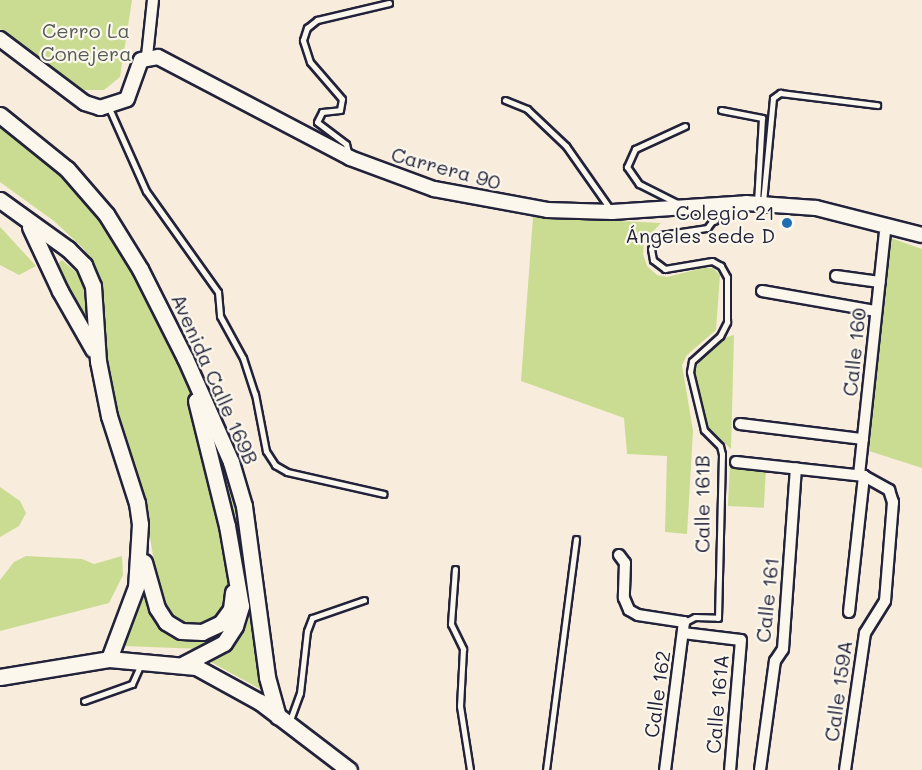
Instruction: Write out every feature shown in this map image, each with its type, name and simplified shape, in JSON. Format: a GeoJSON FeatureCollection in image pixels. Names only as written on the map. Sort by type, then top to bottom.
{"type":"FeatureCollection","features":[{"type":"Feature","properties":{"kind":"main road","name":"Avenida Calle 169B"},"geometry":{"type":"LineString","coordinates":[[0,115],[67,169],[106,214],[140,269],[185,358],[231,462],[244,506],[267,677],[283,721]]}},
{"type":"Feature","properties":{"kind":"main road"},"geometry":{"type":"LineString","coordinates":[[0,200],[24,220],[68,249],[89,274],[95,296],[98,361],[109,416],[137,502],[141,545],[150,590],[166,622],[181,631],[202,632],[221,622],[231,609],[233,588],[227,526]]}},
{"type":"Feature","properties":{"kind":"main road"},"geometry":{"type":"LineString","coordinates":[[24,220],[38,239],[53,278],[83,326],[98,361]]}},
{"type":"Feature","properties":{"kind":"main road"},"geometry":{"type":"LineString","coordinates":[[184,664],[224,643],[239,618],[239,582],[185,358]]}},
{"type":"Feature","properties":{"kind":"main road"},"geometry":{"type":"LineString","coordinates":[[109,658],[136,587],[141,545]]}},
{"type":"Feature","properties":{"kind":"main road"},"geometry":{"type":"LineString","coordinates":[[0,677],[109,658],[184,664],[226,681],[347,770]]}},
{"type":"Feature","properties":{"kind":"street"},"geometry":{"type":"LineString","coordinates":[[0,39],[85,103],[109,108],[131,93],[138,67],[147,56],[153,0]]}},
{"type":"Feature","properties":{"kind":"street","name":"Carrera 90"},"geometry":{"type":"LineString","coordinates":[[147,56],[176,65],[350,158],[434,189],[527,208],[612,212],[682,207],[713,212],[760,204],[842,211],[922,235]]}},
{"type":"Feature","properties":{"kind":"street","name":"Calle 160"},"geometry":{"type":"LineString","coordinates":[[849,612],[863,439],[885,233]]}},
{"type":"Feature","properties":{"kind":"street"},"geometry":{"type":"LineString","coordinates":[[836,276],[880,282]]}},
{"type":"Feature","properties":{"kind":"street"},"geometry":{"type":"LineString","coordinates":[[762,291],[876,311]]}},
{"type":"Feature","properties":{"kind":"street"},"geometry":{"type":"LineString","coordinates":[[740,424],[863,439]]}},
{"type":"Feature","properties":{"kind":"street"},"geometry":{"type":"LineString","coordinates":[[736,462],[861,475]]}},
{"type":"Feature","properties":{"kind":"street","name":"Calle 161"},"geometry":{"type":"LineString","coordinates":[[760,770],[775,661],[783,649],[796,468]]}},
{"type":"Feature","properties":{"kind":"street","name":"Calle 159A"},"geometry":{"type":"LineString","coordinates":[[844,770],[865,633],[885,601],[893,502],[882,484],[861,475]]}},
{"type":"Feature","properties":{"kind":"street"},"geometry":{"type":"LineString","coordinates":[[619,555],[625,562],[624,598],[629,610],[638,615],[684,628]]}},
{"type":"Feature","properties":{"kind":"street","name":"Calle 161A"},"geometry":{"type":"LineString","coordinates":[[684,628],[741,640],[730,770]]}},
{"type":"Feature","properties":{"kind":"street","name":"Calle 162"},"geometry":{"type":"LineString","coordinates":[[664,770],[684,628]]}},
{"type":"Feature","properties":{"kind":"lane"},"geometry":{"type":"LineString","coordinates":[[350,158],[346,144],[317,122],[322,112],[344,106],[342,99],[310,62],[303,39],[308,28],[317,20],[389,3]]}},
{"type":"Feature","properties":{"kind":"lane"},"geometry":{"type":"LineString","coordinates":[[760,204],[773,98],[780,93],[877,105]]}},
{"type":"Feature","properties":{"kind":"lane"},"geometry":{"type":"LineString","coordinates":[[505,100],[526,109],[566,146],[612,212]]}},
{"type":"Feature","properties":{"kind":"lane"},"geometry":{"type":"LineString","coordinates":[[109,108],[146,191],[218,292],[219,316],[243,358],[255,394],[266,451],[275,465],[287,472],[384,494]]}},
{"type":"Feature","properties":{"kind":"lane"},"geometry":{"type":"LineString","coordinates":[[721,110],[762,118],[760,204]]}},
{"type":"Feature","properties":{"kind":"lane"},"geometry":{"type":"LineString","coordinates":[[682,207],[639,184],[627,167],[635,148],[685,126]]}},
{"type":"Feature","properties":{"kind":"lane","name":"Calle 161B"},"geometry":{"type":"LineString","coordinates":[[684,628],[695,617],[718,618],[722,454],[715,440],[704,430],[690,372],[692,361],[720,336],[727,322],[727,277],[721,266],[712,261],[665,269],[652,260],[651,249],[654,241],[661,235],[707,228],[713,212]]}},
{"type":"Feature","properties":{"kind":"lane"},"geometry":{"type":"LineString","coordinates":[[546,770],[576,539]]}},
{"type":"Feature","properties":{"kind":"lane"},"geometry":{"type":"LineString","coordinates":[[455,569],[451,624],[463,649],[460,706],[470,770]]}},
{"type":"Feature","properties":{"kind":"lane"},"geometry":{"type":"LineString","coordinates":[[283,721],[300,693],[307,632],[312,618],[364,600]]}},
{"type":"Feature","properties":{"kind":"lane"},"geometry":{"type":"LineString","coordinates":[[84,701],[132,684],[141,659]]}},
{"type":"Feature","properties":{"kind":"green space","name":"Cerro La Conejera"},"geometry":{"type":"Polygon","coordinates":[[[0,0],[132,0],[120,77],[104,90],[80,90],[0,29],[0,0]]]}},
{"type":"Feature","properties":{"kind":"green space"},"geometry":{"type":"Polygon","coordinates":[[[0,120],[27,136],[109,223],[175,349],[192,398],[225,541],[230,585],[230,602],[219,618],[205,627],[188,628],[162,609],[142,490],[118,429],[106,367],[99,276],[84,249],[54,221],[0,182],[0,120]]]}},
{"type":"Feature","properties":{"kind":"green space"},"geometry":{"type":"Polygon","coordinates":[[[533,217],[661,223],[644,241],[643,254],[647,266],[657,275],[667,277],[703,268],[713,268],[720,275],[716,330],[687,355],[682,365],[693,431],[687,534],[665,532],[667,456],[627,454],[624,418],[521,381],[533,217]]]}},
{"type":"Feature","properties":{"kind":"green space"},"geometry":{"type":"Polygon","coordinates":[[[0,227],[36,266],[19,275],[0,265],[0,227]]]}},
{"type":"Feature","properties":{"kind":"green space"},"geometry":{"type":"Polygon","coordinates":[[[888,237],[922,249],[922,468],[869,451],[888,237]]]}},
{"type":"Feature","properties":{"kind":"green space"},"geometry":{"type":"Polygon","coordinates":[[[62,260],[88,283],[90,311],[87,316],[71,298],[54,267],[62,260]]]}},
{"type":"Feature","properties":{"kind":"green space"},"geometry":{"type":"Polygon","coordinates":[[[734,335],[731,449],[706,425],[694,370],[713,341],[734,335]]]}},
{"type":"Feature","properties":{"kind":"green space"},"geometry":{"type":"Polygon","coordinates":[[[210,428],[239,512],[269,694],[209,661],[225,653],[237,636],[247,609],[234,520],[210,428]]]}},
{"type":"Feature","properties":{"kind":"green space"},"geometry":{"type":"Polygon","coordinates":[[[730,466],[766,468],[764,508],[728,506],[730,466]]]}},
{"type":"Feature","properties":{"kind":"green space"},"geometry":{"type":"Polygon","coordinates":[[[0,487],[20,501],[26,513],[19,526],[0,537],[0,487]]]}},
{"type":"Feature","properties":{"kind":"green space"},"geometry":{"type":"Polygon","coordinates":[[[26,556],[82,559],[94,564],[122,556],[123,575],[109,603],[0,631],[0,580],[14,562],[26,556]]]}},
{"type":"Feature","properties":{"kind":"green space"},"geometry":{"type":"Polygon","coordinates":[[[143,583],[150,608],[162,629],[179,638],[206,639],[234,621],[226,635],[201,649],[124,646],[143,583]]]}},
{"type":"Feature","properties":{"kind":"place","name":"Colegio 21 Ángeles sede D"},"geometry":{"type":"Point","coordinates":[787,223]}}]}
